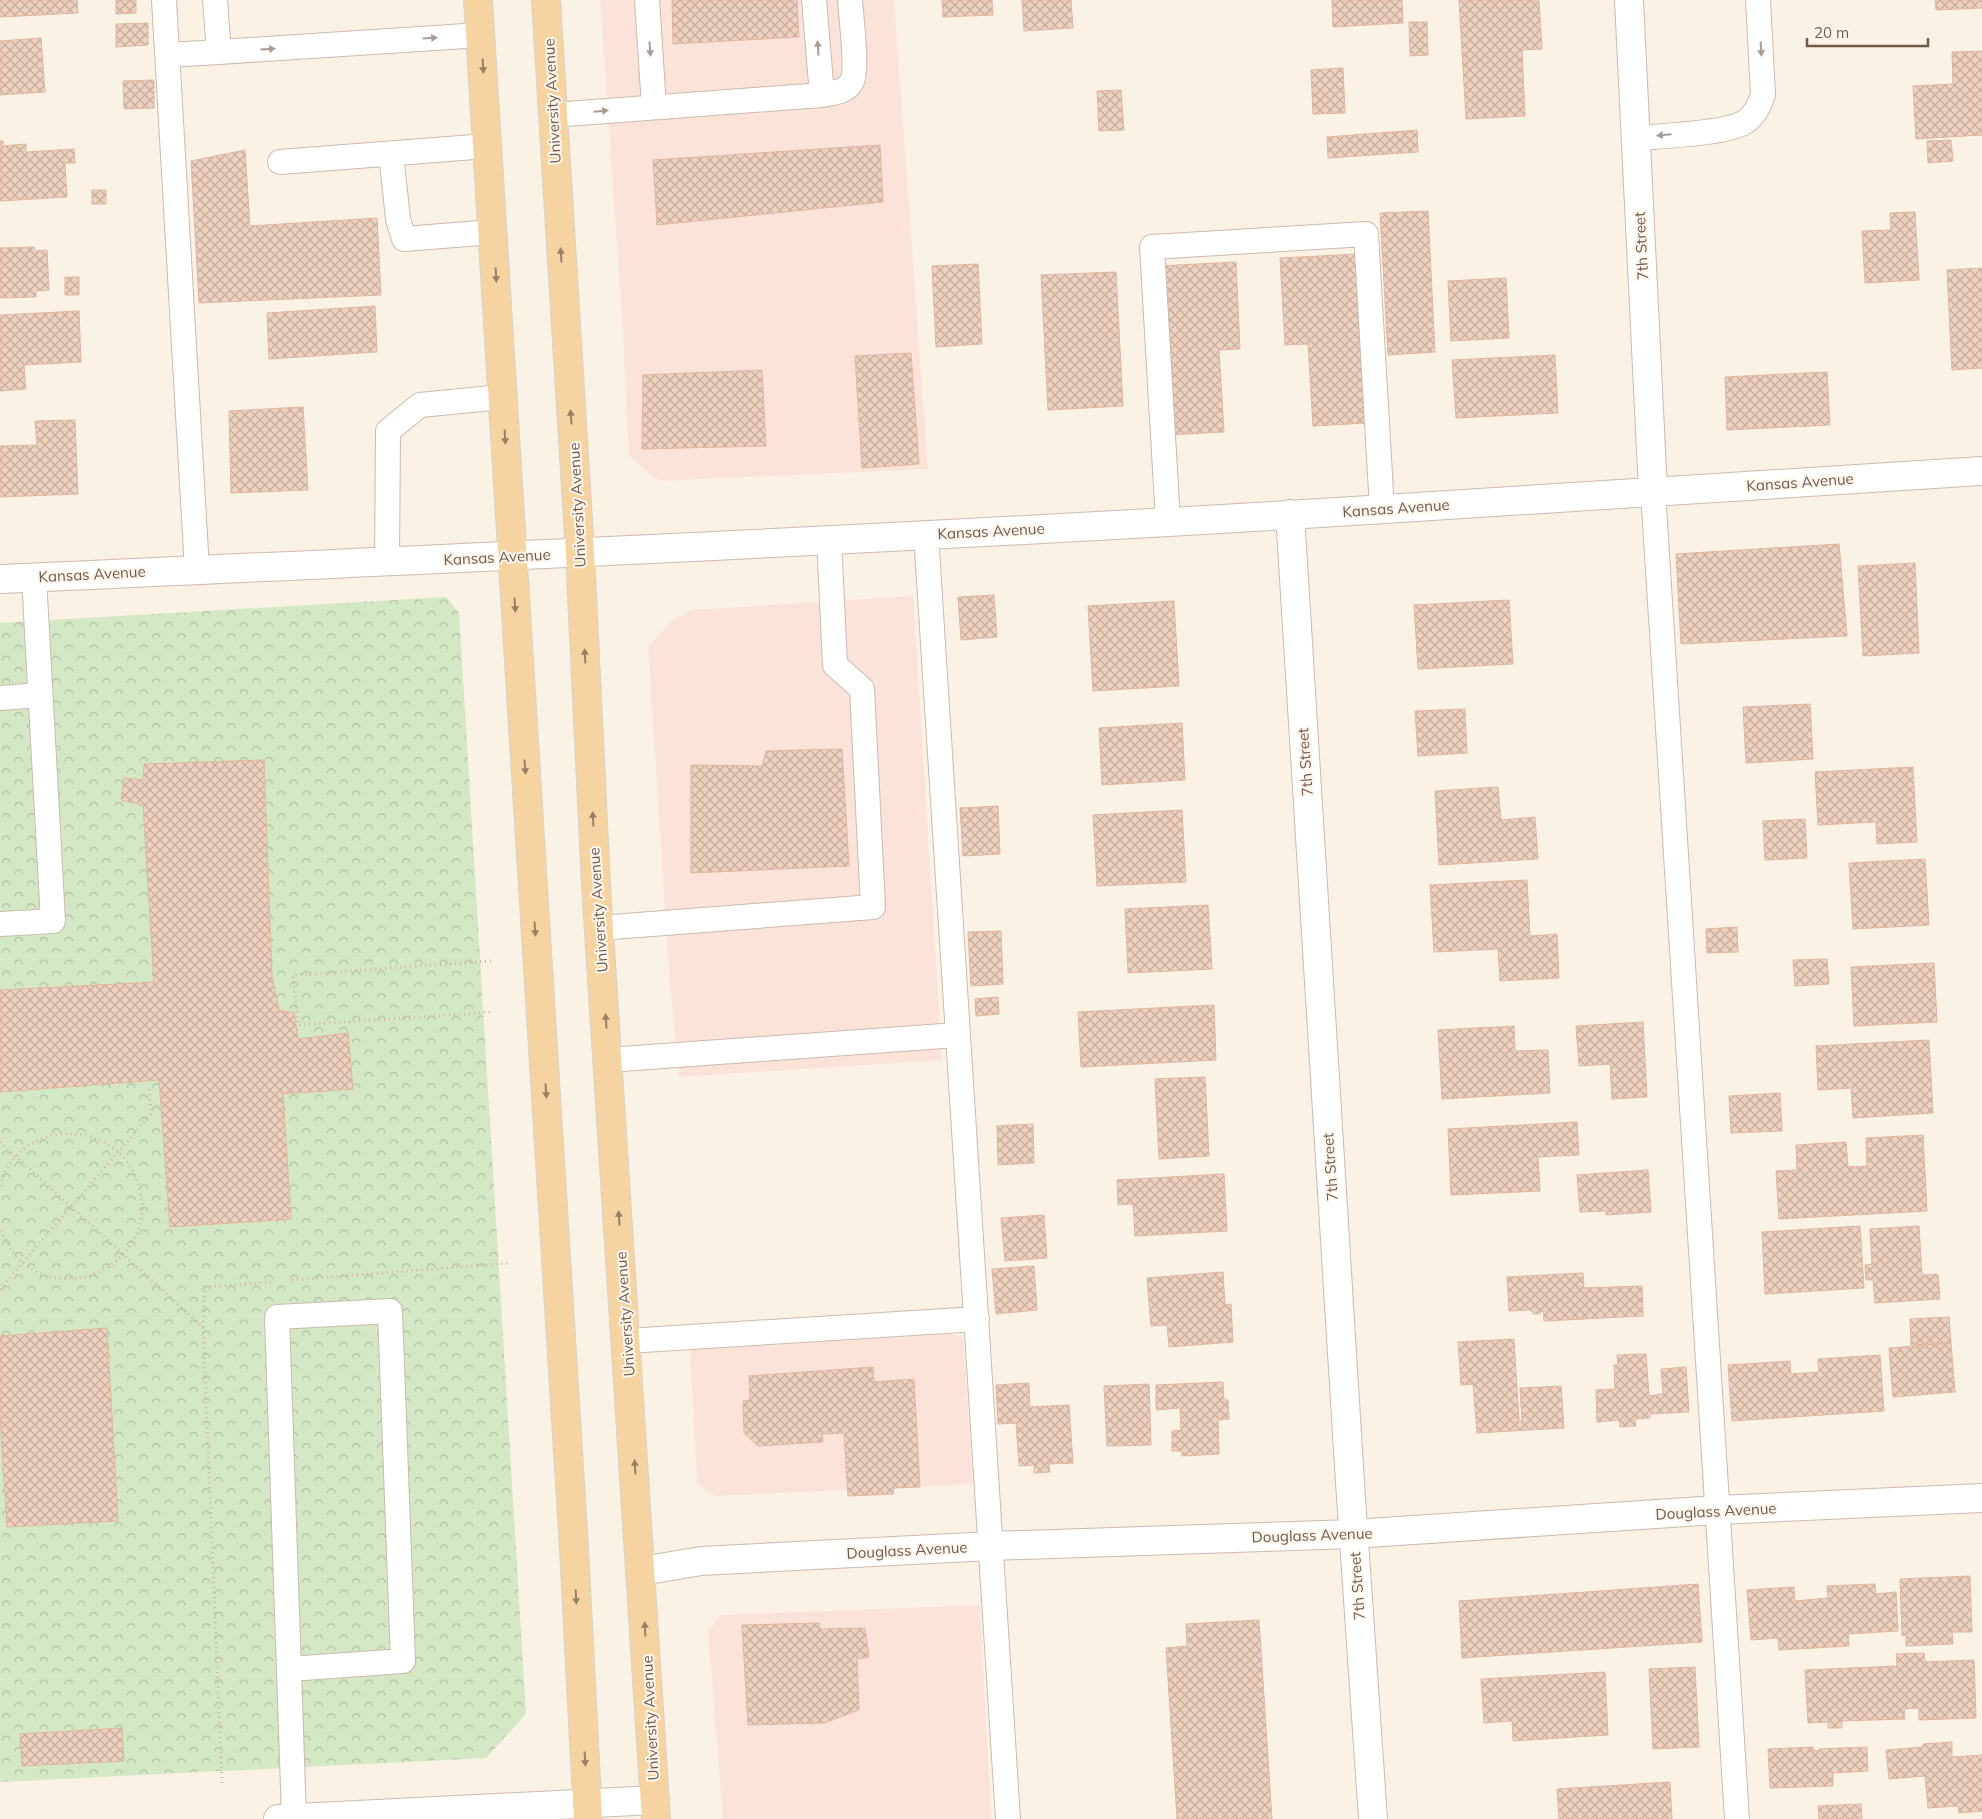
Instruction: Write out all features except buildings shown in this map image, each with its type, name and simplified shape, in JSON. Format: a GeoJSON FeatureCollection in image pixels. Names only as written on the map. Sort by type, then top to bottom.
{"type":"FeatureCollection","features":[{"type":"Feature","properties":{"kind":"main road"},"geometry":{"type":"LineString","coordinates":[[478,0],[574,1548],[587,1811]]}},
{"type":"Feature","properties":{"kind":"main road","name":"University Avenue"},"geometry":{"type":"LineString","coordinates":[[541,5],[553,115],[580,553],[599,928],[656,1810]]}},
{"type":"Feature","properties":{"kind":"street","name":"7th Street"},"geometry":{"type":"LineString","coordinates":[[1629,0],[1653,491]]}},
{"type":"Feature","properties":{"kind":"street","name":"Kansas Avenue"},"geometry":{"type":"LineString","coordinates":[[0,579],[580,553],[1168,521],[1982,471]]}},
{"type":"Feature","properties":{"kind":"street","name":"7th Street"},"geometry":{"type":"LineString","coordinates":[[1290,514],[1353,1534],[1374,1819]]}},
{"type":"Feature","properties":{"kind":"street","name":"Douglass Avenue"},"geometry":{"type":"LineString","coordinates":[[642,1571],[702,1561],[991,1546],[1353,1534],[1717,1510],[1982,1498]]}},
{"type":"Feature","properties":{"kind":"street"},"geometry":{"type":"LineString","coordinates":[[286,1819],[656,1810]]}},
{"type":"Feature","properties":{"kind":"lane"},"geometry":{"type":"LineString","coordinates":[[164,0],[197,570]]}},
{"type":"Feature","properties":{"kind":"lane"},"geometry":{"type":"LineString","coordinates":[[215,0],[219,52]]}},
{"type":"Feature","properties":{"kind":"lane"},"geometry":{"type":"LineString","coordinates":[[647,0],[654,106]]}},
{"type":"Feature","properties":{"kind":"lane"},"geometry":{"type":"LineString","coordinates":[[814,0],[822,96]]}},
{"type":"Feature","properties":{"kind":"lane"},"geometry":{"type":"LineString","coordinates":[[553,115],[654,106],[822,96],[844,90],[852,82],[854,69],[850,0]]}},
{"type":"Feature","properties":{"kind":"lane"},"geometry":{"type":"LineString","coordinates":[[1636,138],[1714,131],[1743,124],[1752,116],[1761,104],[1763,94],[1758,0]]}},
{"type":"Feature","properties":{"kind":"lane"},"geometry":{"type":"LineString","coordinates":[[168,55],[481,35]]}},
{"type":"Feature","properties":{"kind":"lane"},"geometry":{"type":"LineString","coordinates":[[280,162],[487,146]]}},
{"type":"Feature","properties":{"kind":"lane"},"geometry":{"type":"LineString","coordinates":[[391,154],[398,219],[404,239],[493,232]]}},
{"type":"Feature","properties":{"kind":"lane"},"geometry":{"type":"LineString","coordinates":[[1168,521],[1152,247],[1366,234],[1382,509]]}},
{"type":"Feature","properties":{"kind":"lane"},"geometry":{"type":"LineString","coordinates":[[387,562],[388,431],[420,404],[502,397]]}},
{"type":"Feature","properties":{"kind":"lane"},"geometry":{"type":"LineString","coordinates":[[1653,491],[1736,1819]]}},
{"type":"Feature","properties":{"kind":"lane"},"geometry":{"type":"LineString","coordinates":[[926,534],[1008,1819]]}},
{"type":"Feature","properties":{"kind":"lane"},"geometry":{"type":"LineString","coordinates":[[599,928],[873,906],[862,689],[835,665],[829,539]]}},
{"type":"Feature","properties":{"kind":"lane"},"geometry":{"type":"LineString","coordinates":[[0,924],[53,921],[34,577]]}},
{"type":"Feature","properties":{"kind":"lane"},"geometry":{"type":"LineString","coordinates":[[0,698],[40,695]]}},
{"type":"Feature","properties":{"kind":"lane"},"geometry":{"type":"LineString","coordinates":[[608,1060],[957,1035]]}},
{"type":"Feature","properties":{"kind":"lane"},"geometry":{"type":"LineString","coordinates":[[286,1819],[289,1669],[277,1317],[390,1311],[402,1661],[289,1669]]}},
{"type":"Feature","properties":{"kind":"lane"},"geometry":{"type":"LineString","coordinates":[[627,1341],[977,1319]]}},
{"type":"Feature","properties":{"kind":"path"},"geometry":{"type":"LineString","coordinates":[[491,961],[293,976],[298,1026],[494,1012]]}},
{"type":"Feature","properties":{"kind":"path"},"geometry":{"type":"LineString","coordinates":[[0,1289],[151,1114],[149,1088]]}},
{"type":"Feature","properties":{"kind":"path"},"geometry":{"type":"LineString","coordinates":[[0,1186],[3,1176],[16,1156],[34,1142],[55,1134],[77,1133],[99,1139],[118,1152],[133,1169],[141,1191],[142,1214],[136,1236],[123,1255],[106,1269],[86,1278],[64,1279],[42,1274],[22,1262],[7,1244],[0,1228]]}},
{"type":"Feature","properties":{"kind":"path"},"geometry":{"type":"LineString","coordinates":[[0,1142],[203,1327],[222,1783]]}},
{"type":"Feature","properties":{"kind":"shaded area"},"geometry":{"type":"Polygon","coordinates":[[[600,0],[894,0],[928,469],[659,481],[629,456],[622,316],[600,0]]]}},
{"type":"Feature","properties":{"kind":"shaded area"},"geometry":{"type":"Polygon","coordinates":[[[913,596],[942,1060],[679,1077],[670,985],[648,648],[670,622],[692,610],[913,596]]]}},
{"type":"Feature","properties":{"kind":"shaded area"},"geometry":{"type":"Polygon","coordinates":[[[952,1334],[963,1337],[973,1484],[715,1496],[697,1483],[690,1350],[952,1334]]]}},
{"type":"Feature","properties":{"kind":"shaded area"},"geometry":{"type":"Polygon","coordinates":[[[980,1605],[991,1819],[723,1819],[708,1631],[721,1615],[980,1605]]]}},
{"type":"Feature","properties":{"kind":"green space"},"geometry":{"type":"Polygon","coordinates":[[[446,597],[459,613],[526,1714],[486,1758],[0,1782],[0,623],[446,597]]]}}]}
